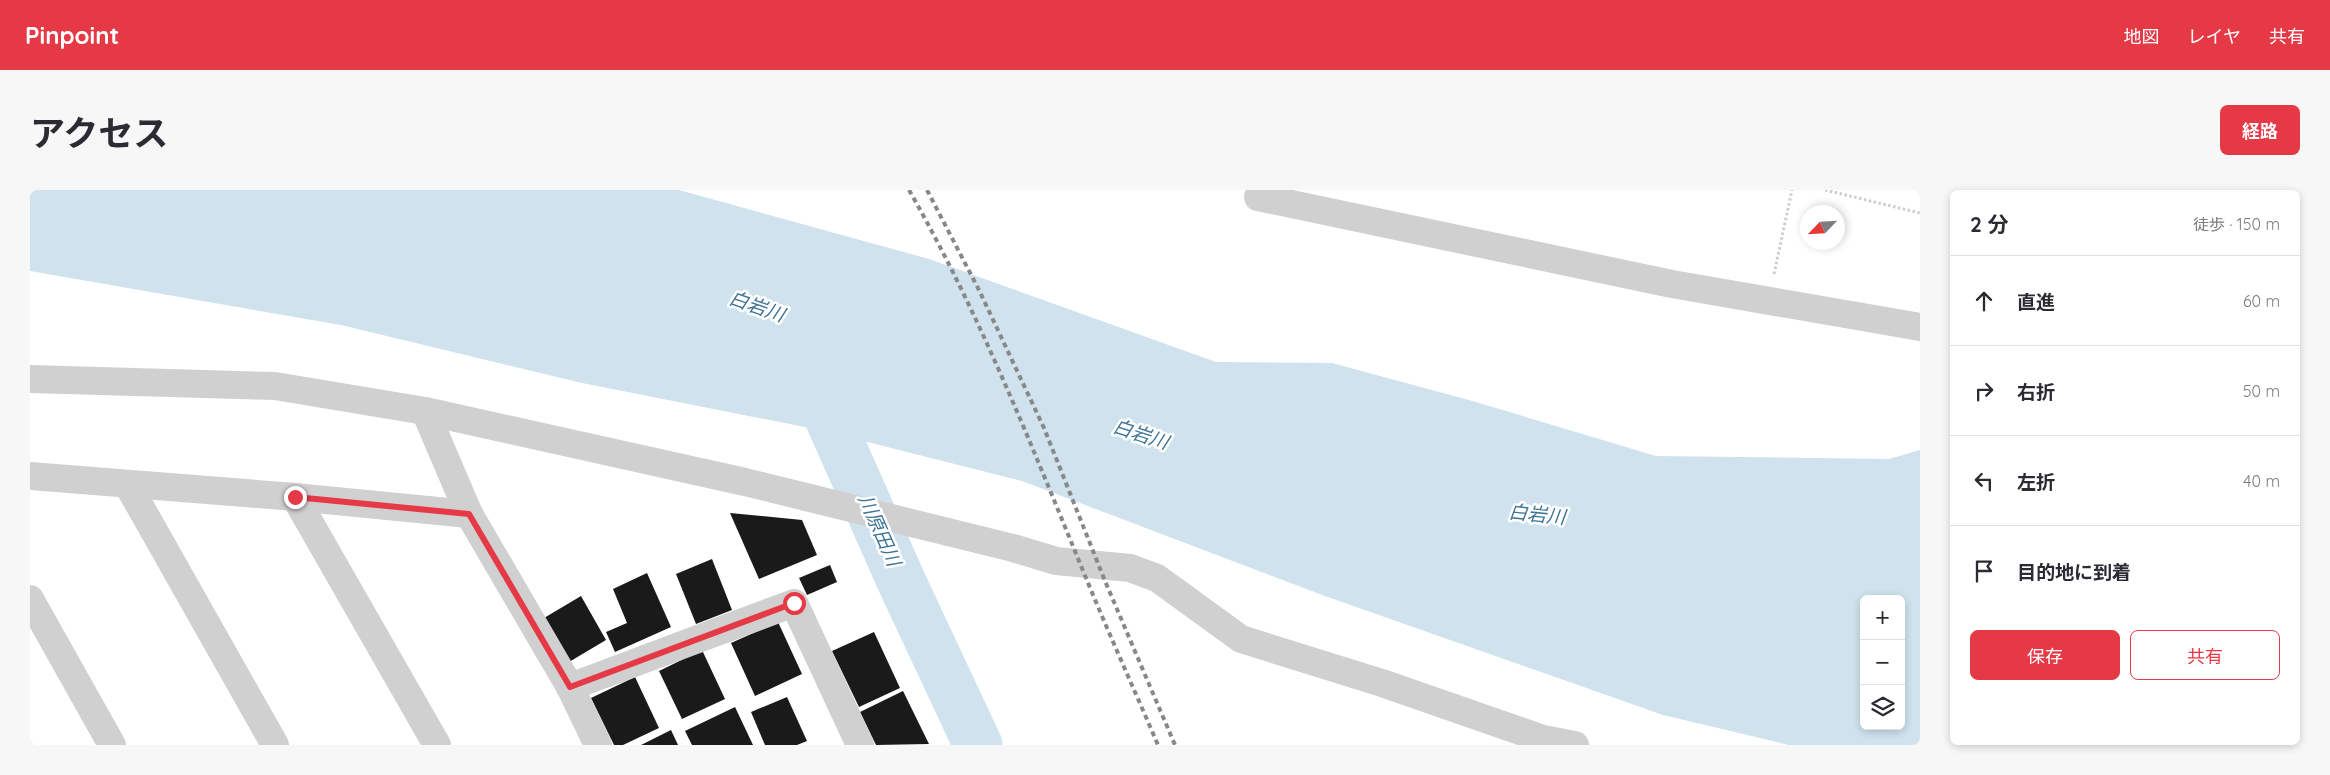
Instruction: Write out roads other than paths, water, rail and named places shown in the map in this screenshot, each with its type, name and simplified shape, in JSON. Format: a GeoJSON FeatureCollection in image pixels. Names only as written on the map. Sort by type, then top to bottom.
{"type":"FeatureCollection","features":[{"type":"Feature","properties":{"kind":"street"},"geometry":{"type":"LineString","coordinates":[[1258,197],[1672,284],[1920,327]]}},
{"type":"Feature","properties":{"kind":"street"},"geometry":{"type":"LineString","coordinates":[[30,378],[275,386],[425,411],[745,482],[1013,548],[1056,561],[1130,568],[1157,578],[1241,639],[1382,683],[1544,739],[1575,745]]}},
{"type":"Feature","properties":{"kind":"street"},"geometry":{"type":"LineString","coordinates":[[425,411],[469,514],[570,687],[598,745]]}},
{"type":"Feature","properties":{"kind":"street"},"geometry":{"type":"LineString","coordinates":[[30,476],[295,497],[469,514]]}},
{"type":"Feature","properties":{"kind":"street"},"geometry":{"type":"LineString","coordinates":[[128,485],[275,745]]}},
{"type":"Feature","properties":{"kind":"street"},"geometry":{"type":"LineString","coordinates":[[295,497],[437,745]]}},
{"type":"Feature","properties":{"kind":"street"},"geometry":{"type":"LineString","coordinates":[[30,599],[112,745]]}},
{"type":"Feature","properties":{"kind":"street"},"geometry":{"type":"LineString","coordinates":[[570,687],[794,603],[851,743]]}},
{"type":"Feature","properties":{"kind":"water","name":"白岩川"},"geometry":{"type":"Polygon","coordinates":[[[30,190],[679,190],[929,259],[1216,362],[1332,363],[1476,402],[1656,456],[1889,459],[1920,450],[1920,745],[1789,745],[1663,715],[1325,596],[1022,481],[820,430],[582,383],[341,325],[30,271],[30,190]]]}},
{"type":"Feature","properties":{"kind":"waterway","name":"川原田川"},"geometry":{"type":"LineString","coordinates":[[809,373],[903,585],[978,745]]}},
{"type":"Feature","properties":{"kind":"railway"},"geometry":{"type":"LineString","coordinates":[[909,190],[959,285],[1004,381],[1158,745]]}},
{"type":"Feature","properties":{"kind":"railway"},"geometry":{"type":"LineString","coordinates":[[927,190],[979,290],[1044,428],[1105,581],[1175,745]]}}]}
